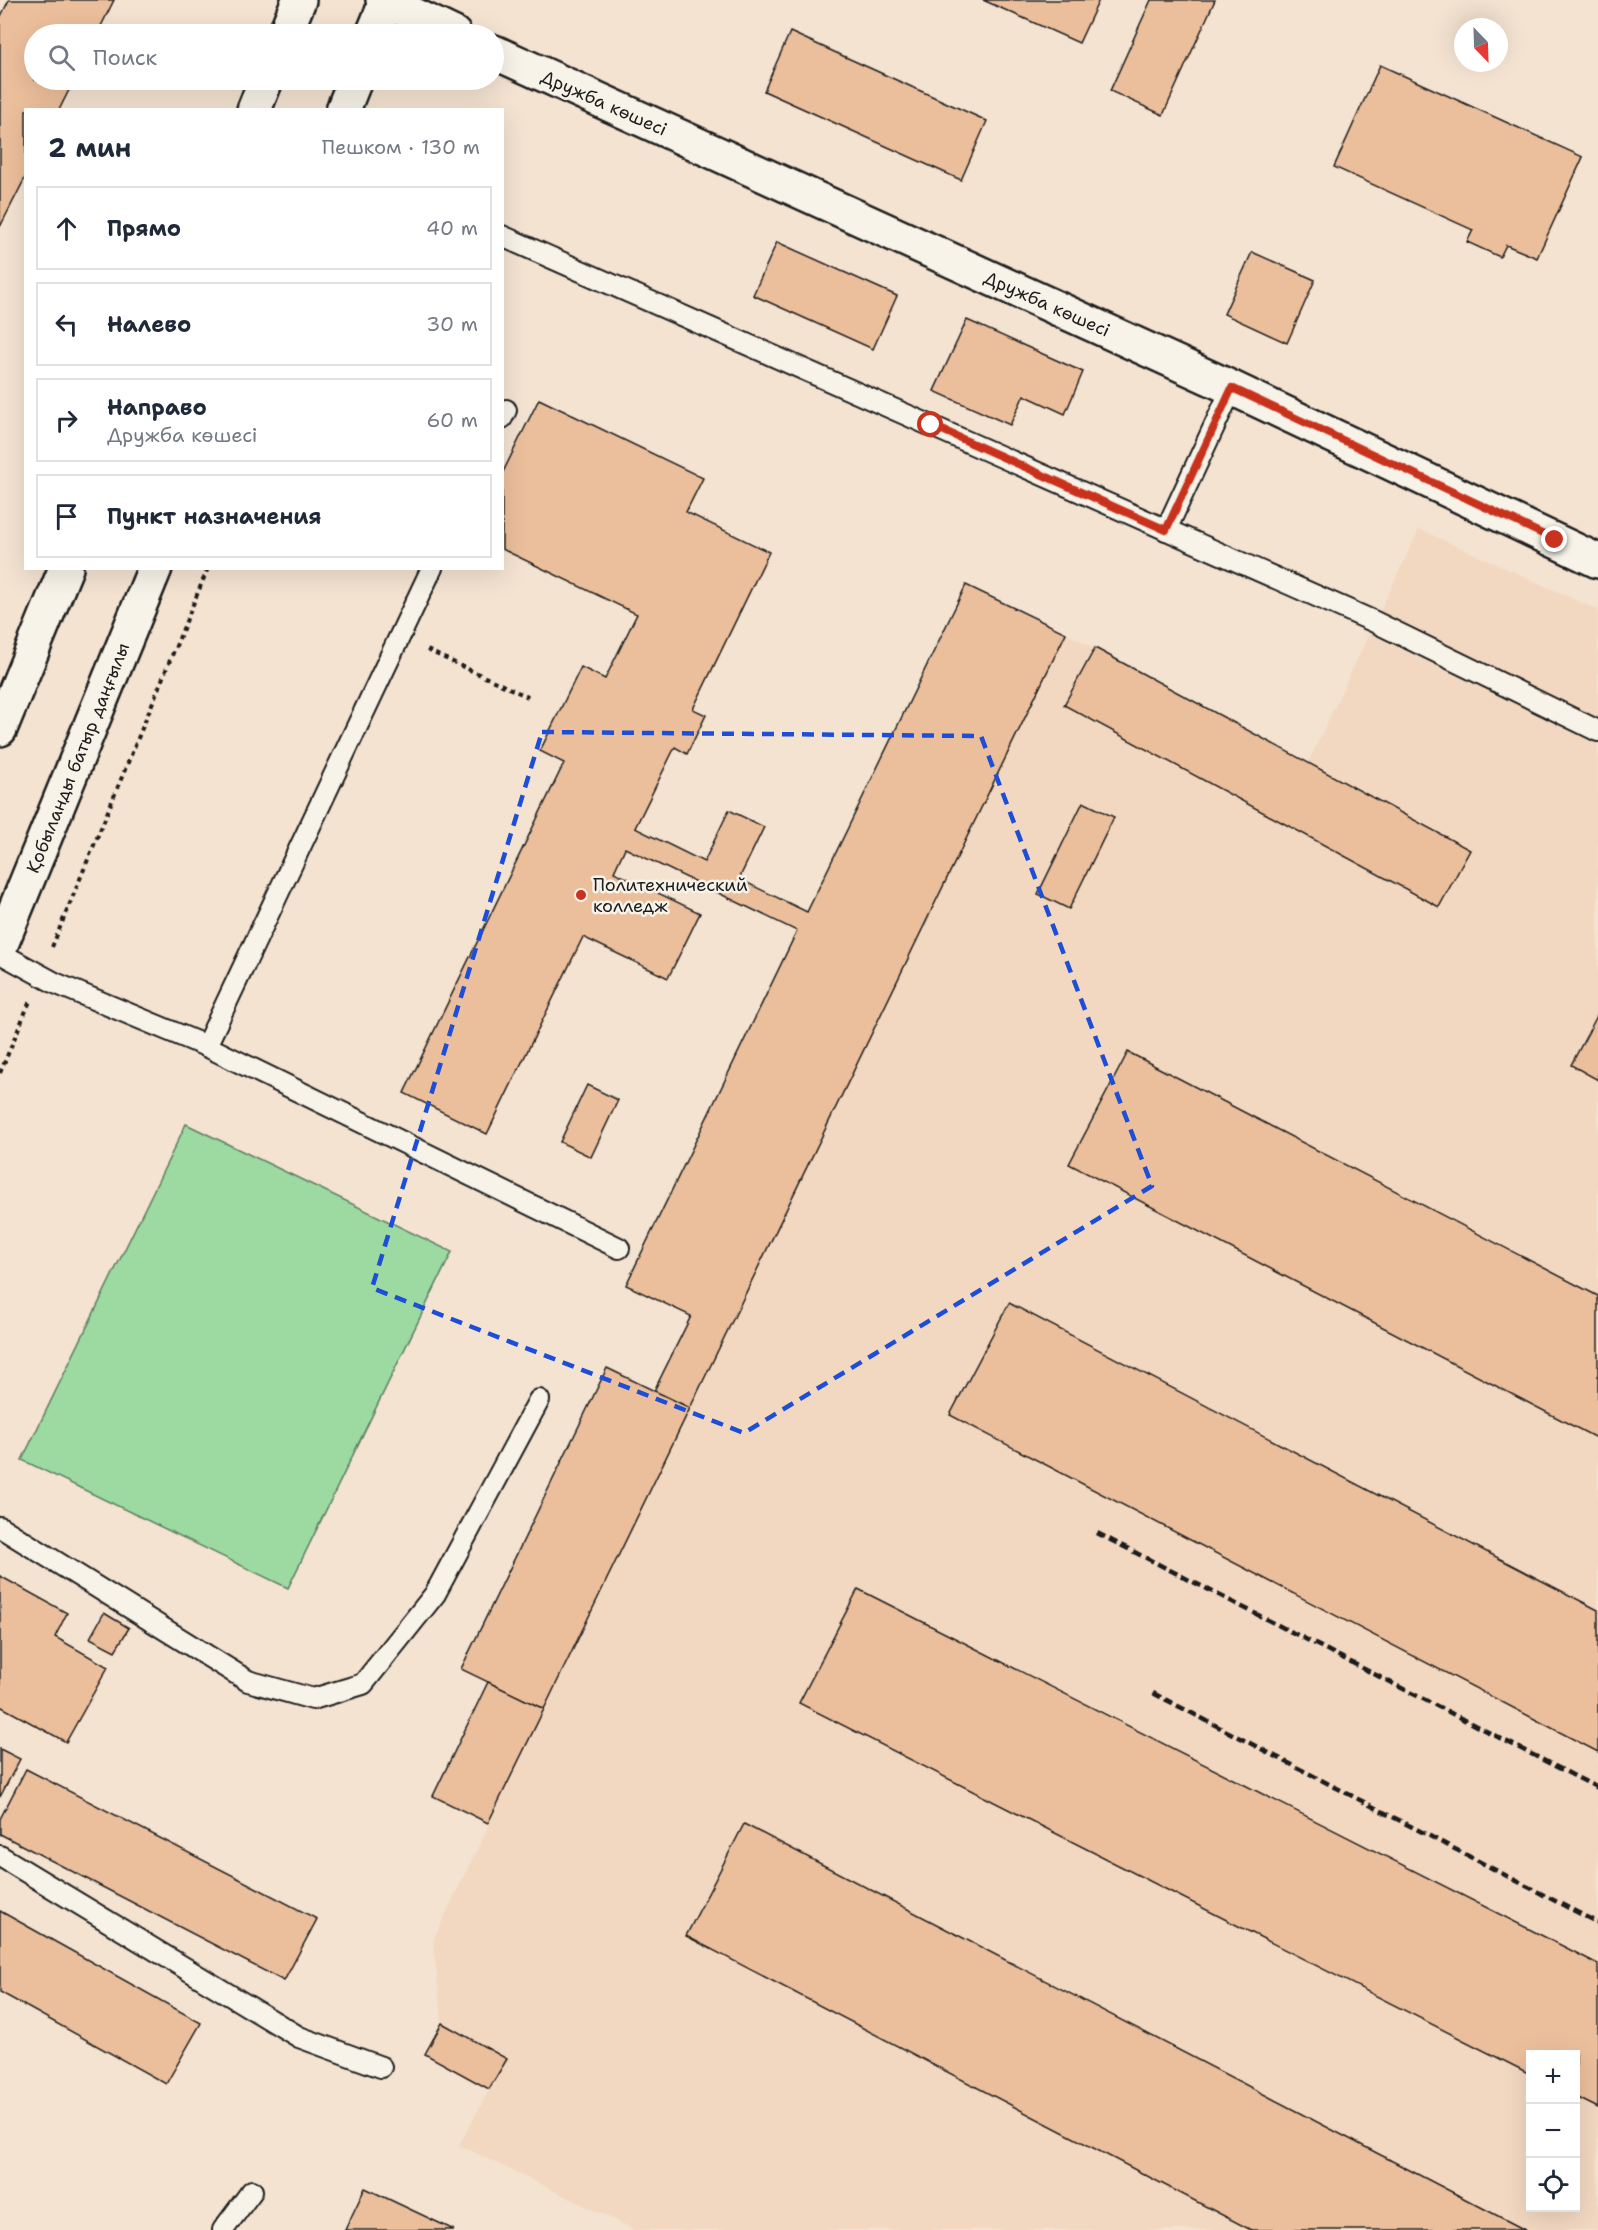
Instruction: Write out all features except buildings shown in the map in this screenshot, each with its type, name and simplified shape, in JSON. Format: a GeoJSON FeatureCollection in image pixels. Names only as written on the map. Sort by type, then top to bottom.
{"type":"FeatureCollection","features":[{"type":"Feature","properties":{"kind":"street"},"geometry":{"type":"LineString","coordinates":[[289,24],[299,0]]}},
{"type":"Feature","properties":{"kind":"street"},"geometry":{"type":"LineString","coordinates":[[377,24],[385,1],[433,24]]}},
{"type":"Feature","properties":{"kind":"street","name":"Дружба көшесі"},"geometry":{"type":"LineString","coordinates":[[504,57],[1232,388],[1598,561]]}},
{"type":"Feature","properties":{"kind":"street"},"geometry":{"type":"LineString","coordinates":[[255,108],[262,90]]}},
{"type":"Feature","properties":{"kind":"street"},"geometry":{"type":"LineString","coordinates":[[344,108],[351,90]]}},
{"type":"Feature","properties":{"kind":"street"},"geometry":{"type":"LineString","coordinates":[[0,729],[65,570]]}},
{"type":"Feature","properties":{"kind":"street","name":"Қобыланды батыр даңғылы"},"geometry":{"type":"LineString","coordinates":[[0,947],[154,570]]}},
{"type":"Feature","properties":{"kind":"lane"},"geometry":{"type":"LineString","coordinates":[[504,237],[1375,622],[1598,731]]}},
{"type":"Feature","properties":{"kind":"lane"},"geometry":{"type":"LineString","coordinates":[[1166,530],[1232,388]]}},
{"type":"Feature","properties":{"kind":"lane"},"geometry":{"type":"LineString","coordinates":[[206,1046],[431,570]]}},
{"type":"Feature","properties":{"kind":"lane"},"geometry":{"type":"LineString","coordinates":[[0,953],[40,975],[206,1046],[619,1248]]}},
{"type":"Feature","properties":{"kind":"lane"},"geometry":{"type":"LineString","coordinates":[[0,1527],[248,1681],[313,1699],[363,1684],[435,1594],[539,1400]]}},
{"type":"Feature","properties":{"kind":"lane"},"geometry":{"type":"LineString","coordinates":[[0,1856],[299,2037],[381,2067]]}},
{"type":"Feature","properties":{"kind":"lane"},"geometry":{"type":"LineString","coordinates":[[222,2230],[252,2192]]}},
{"type":"Feature","properties":{"kind":"path"},"geometry":{"type":"LineString","coordinates":[[0,1073],[207,570]]}},
{"type":"Feature","properties":{"kind":"path"},"geometry":{"type":"LineString","coordinates":[[399,637],[528,697]]}},
{"type":"Feature","properties":{"kind":"highlighted area"},"geometry":{"type":"Polygon","coordinates":[[[542,732],[981,736],[1152,1186],[744,1433],[372,1288],[542,732]]]}},
{"type":"Feature","properties":{"kind":"shaded area"},"geometry":{"type":"Polygon","coordinates":[[[1419,529],[1598,610],[1598,2230],[635,2230],[459,2145],[506,2059],[442,2023],[433,1940],[1066,633],[1308,763],[1419,529]]]}},
{"type":"Feature","properties":{"kind":"green space"},"geometry":{"type":"Polygon","coordinates":[[[186,1124],[452,1252],[288,1588],[22,1460],[186,1124]]]}},
{"type":"Feature","properties":{"kind":"railway"},"geometry":{"type":"LineString","coordinates":[[1097,1533],[1598,1788]]}},
{"type":"Feature","properties":{"kind":"railway"},"geometry":{"type":"LineString","coordinates":[[1153,1693],[1598,1923]]}},
{"type":"Feature","properties":{"kind":"place","name":"Политехнический колледж"},"geometry":{"type":"Point","coordinates":[581,895]}},
{"type":"Feature","properties":{"kind":"route"},"geometry":{"type":"LineString","coordinates":[[931,425],[1166,530],[1232,388],[1555,540]]}}]}
